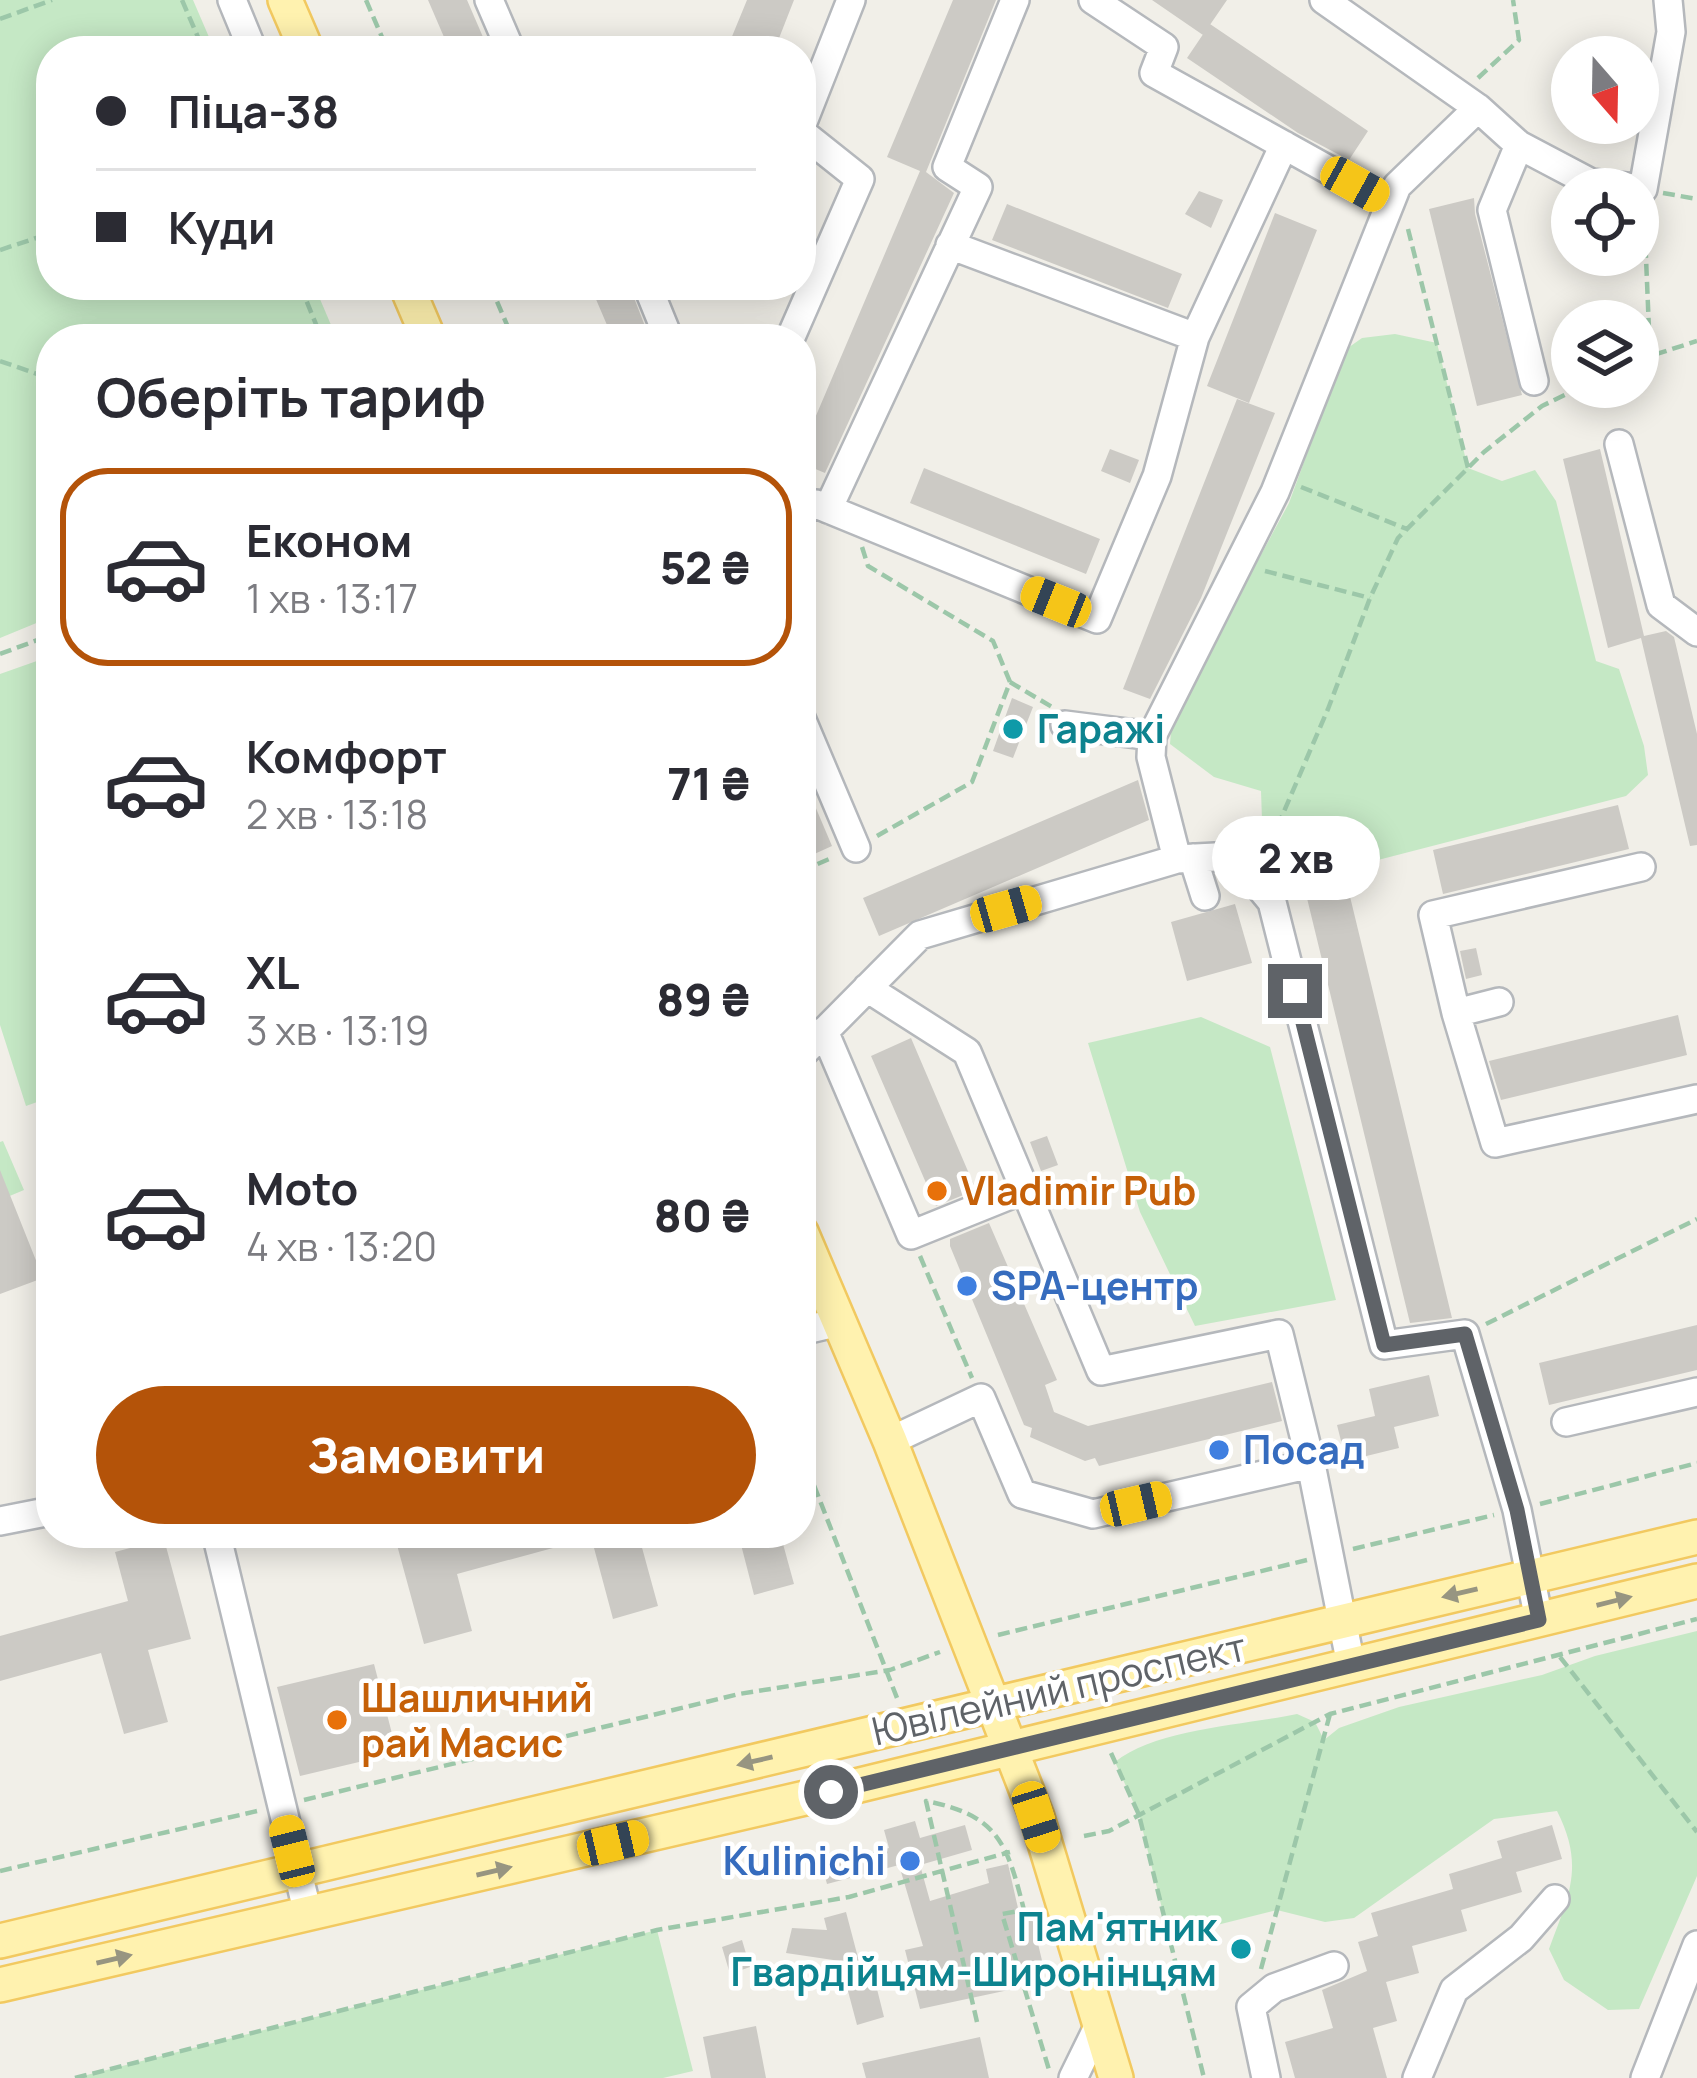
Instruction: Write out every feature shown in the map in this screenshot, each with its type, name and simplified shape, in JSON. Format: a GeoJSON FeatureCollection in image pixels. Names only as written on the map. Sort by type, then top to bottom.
{"type":"FeatureCollection","features":[{"type":"Feature","properties":{"kind":"main road"},"geometry":{"type":"LineString","coordinates":[[285,0],[301,36]]}},
{"type":"Feature","properties":{"kind":"main road"},"geometry":{"type":"LineString","coordinates":[[816,1268],[890,1441],[1046,1845],[1115,2078]]}},
{"type":"Feature","properties":{"kind":"main road","name":"Ювілейний проспект"},"geometry":{"type":"LineString","coordinates":[[0,1941],[1697,1538]]}},
{"type":"Feature","properties":{"kind":"main road","name":"Ювілейний проспект"},"geometry":{"type":"LineString","coordinates":[[0,1985],[1010,1749],[1697,1581]]}},
{"type":"Feature","properties":{"kind":"street"},"geometry":{"type":"LineString","coordinates":[[232,0],[247,36]]}},
{"type":"Feature","properties":{"kind":"street"},"geometry":{"type":"LineString","coordinates":[[489,0],[505,36]]}},
{"type":"Feature","properties":{"kind":"street"},"geometry":{"type":"LineString","coordinates":[[816,91],[851,0]]}},
{"type":"Feature","properties":{"kind":"street"},"geometry":{"type":"LineString","coordinates":[[1015,0],[947,167],[978,187],[827,512],[1097,619],[1157,476],[1195,337],[1284,145]]}},
{"type":"Feature","properties":{"kind":"street"},"geometry":{"type":"LineString","coordinates":[[1093,0],[1164,47],[1154,73],[1284,145],[1394,195]]}},
{"type":"Feature","properties":{"kind":"street"},"geometry":{"type":"LineString","coordinates":[[1324,0],[1468,102],[1519,145],[1563,168]]}},
{"type":"Feature","properties":{"kind":"street"},"geometry":{"type":"LineString","coordinates":[[1647,168],[1671,32],[1668,0]]}},
{"type":"Feature","properties":{"kind":"street"},"geometry":{"type":"LineString","coordinates":[[1205,896],[1185,858],[1151,757],[1152,736],[1280,478],[1394,195],[1468,102]]}},
{"type":"Feature","properties":{"kind":"street"},"geometry":{"type":"LineString","coordinates":[[816,142],[860,179],[816,280]]}},
{"type":"Feature","properties":{"kind":"street"},"geometry":{"type":"LineString","coordinates":[[1519,145],[1492,210],[1534,381]]}},
{"type":"Feature","properties":{"kind":"street"},"geometry":{"type":"LineString","coordinates":[[950,245],[1195,337]]}},
{"type":"Feature","properties":{"kind":"street"},"geometry":{"type":"LineString","coordinates":[[1619,445],[1661,605],[1697,632]]}},
{"type":"Feature","properties":{"kind":"street"},"geometry":{"type":"LineString","coordinates":[[1075,727],[1152,736]]}},
{"type":"Feature","properties":{"kind":"street"},"geometry":{"type":"LineString","coordinates":[[816,753],[856,848]]}},
{"type":"Feature","properties":{"kind":"street"},"geometry":{"type":"LineString","coordinates":[[816,1039],[920,934],[1185,858],[1234,856],[1272,902],[1384,1345],[1465,1334],[1517,1510],[1539,1620]]}},
{"type":"Feature","properties":{"kind":"street"},"geometry":{"type":"LineString","coordinates":[[1641,867],[1433,915],[1456,1013],[1495,1143],[1697,1099]]}},
{"type":"Feature","properties":{"kind":"street"},"geometry":{"type":"LineString","coordinates":[[867,988],[968,1052],[1101,1371],[1280,1334],[1351,1665]]}},
{"type":"Feature","properties":{"kind":"street"},"geometry":{"type":"LineString","coordinates":[[1456,1013],[1499,1002]]}},
{"type":"Feature","properties":{"kind":"street"},"geometry":{"type":"LineString","coordinates":[[824,1031],[911,1234],[1025,1190]]}},
{"type":"Feature","properties":{"kind":"street"},"geometry":{"type":"LineString","coordinates":[[816,1327],[838,1322]]}},
{"type":"Feature","properties":{"kind":"street"},"geometry":{"type":"LineString","coordinates":[[1566,1422],[1697,1392]]}},
{"type":"Feature","properties":{"kind":"street"},"geometry":{"type":"LineString","coordinates":[[890,1441],[981,1398],[1022,1494],[1093,1514],[1311,1464]]}},
{"type":"Feature","properties":{"kind":"street"},"geometry":{"type":"LineString","coordinates":[[0,1521],[36,1514]]}},
{"type":"Feature","properties":{"kind":"street"},"geometry":{"type":"LineString","coordinates":[[220,1548],[308,1914]]}},
{"type":"Feature","properties":{"kind":"street"},"geometry":{"type":"LineString","coordinates":[[1417,2078],[1454,1990],[1521,1938],[1555,1898]]}},
{"type":"Feature","properties":{"kind":"street"},"geometry":{"type":"LineString","coordinates":[[1645,2078],[1697,1945]]}},
{"type":"Feature","properties":{"kind":"street"},"geometry":{"type":"LineString","coordinates":[[1266,2078],[1251,2007],[1274,1988],[1334,1966]]}},
{"type":"Feature","properties":{"kind":"street"},"geometry":{"type":"LineString","coordinates":[[1073,2078],[1099,2025]]}},
{"type":"Feature","properties":{"kind":"path"},"geometry":{"type":"LineString","coordinates":[[0,20],[52,0]]}},
{"type":"Feature","properties":{"kind":"path"},"geometry":{"type":"LineString","coordinates":[[182,0],[197,36]]}},
{"type":"Feature","properties":{"kind":"path"},"geometry":{"type":"LineString","coordinates":[[366,0],[382,36]]}},
{"type":"Feature","properties":{"kind":"path"},"geometry":{"type":"LineString","coordinates":[[1468,102],[1520,40],[1513,0]]}},
{"type":"Feature","properties":{"kind":"path"},"geometry":{"type":"LineString","coordinates":[[1659,192],[1697,200]]}},
{"type":"Feature","properties":{"kind":"path"},"geometry":{"type":"LineString","coordinates":[[1394,195],[1468,468]]}},
{"type":"Feature","properties":{"kind":"path"},"geometry":{"type":"LineString","coordinates":[[0,250],[36,238]]}},
{"type":"Feature","properties":{"kind":"path"},"geometry":{"type":"LineString","coordinates":[[1659,352],[1697,341]]}},
{"type":"Feature","properties":{"kind":"path"},"geometry":{"type":"LineString","coordinates":[[0,361],[36,374]]}},
{"type":"Feature","properties":{"kind":"path"},"geometry":{"type":"LineString","coordinates":[[1272,902],[1273,837],[1398,538],[1468,468],[1551,402]]}},
{"type":"Feature","properties":{"kind":"path"},"geometry":{"type":"LineString","coordinates":[[1280,478],[1407,529]]}},
{"type":"Feature","properties":{"kind":"path"},"geometry":{"type":"LineString","coordinates":[[827,512],[868,566],[993,641],[1010,682],[1075,727]]}},
{"type":"Feature","properties":{"kind":"path"},"geometry":{"type":"LineString","coordinates":[[1238,564],[1370,598]]}},
{"type":"Feature","properties":{"kind":"path"},"geometry":{"type":"LineString","coordinates":[[0,654],[36,641]]}},
{"type":"Feature","properties":{"kind":"path"},"geometry":{"type":"LineString","coordinates":[[816,865],[856,848],[972,782],[1010,682]]}},
{"type":"Feature","properties":{"kind":"path"},"geometry":{"type":"LineString","coordinates":[[1465,1334],[1697,1219]]}},
{"type":"Feature","properties":{"kind":"path"},"geometry":{"type":"LineString","coordinates":[[911,1234],[981,1398]]}},
{"type":"Feature","properties":{"kind":"path"},"geometry":{"type":"LineString","coordinates":[[816,1489],[897,1697]]}},
{"type":"Feature","properties":{"kind":"path"},"geometry":{"type":"LineString","coordinates":[[1084,1836],[1109,1831],[1330,1714],[1697,1619]]}},
{"type":"Feature","properties":{"kind":"path"},"geometry":{"type":"LineString","coordinates":[[0,1871],[739,1694],[890,1670],[940,1652]]}},
{"type":"Feature","properties":{"kind":"path"},"geometry":{"type":"LineString","coordinates":[[1560,1656],[1697,1832]]}},
{"type":"Feature","properties":{"kind":"path"},"geometry":{"type":"LineString","coordinates":[[1251,2007],[1330,1714]]}},
{"type":"Feature","properties":{"kind":"path"},"geometry":{"type":"LineString","coordinates":[[1111,1753],[1139,1815],[1204,2078]]}},
{"type":"Feature","properties":{"kind":"path"},"geometry":{"type":"LineString","coordinates":[[977,2022],[926,1801],[958,1807],[983,1822],[1010,1852],[1024,1910],[1002,1914],[1052,2078]]}},
{"type":"Feature","properties":{"kind":"path"},"geometry":{"type":"LineString","coordinates":[[75,2078],[657,1930],[849,1897],[1010,1852]]}},
{"type":"Feature","properties":{"kind":"green space"},"geometry":{"type":"Polygon","coordinates":[[[0,0],[193,0],[209,36],[36,36],[36,300],[320,300],[331,324],[36,324],[36,623],[0,638],[0,0]]]}},
{"type":"Feature","properties":{"kind":"green space"},"geometry":{"type":"Polygon","coordinates":[[[1395,334],[1437,343],[1468,468],[1502,481],[1535,470],[1556,501],[1596,661],[1619,669],[1644,746],[1648,775],[1626,796],[1289,883],[1254,864],[1262,820],[1261,791],[1214,777],[1170,744],[1172,719],[1289,503],[1345,350],[1362,338],[1395,334]]]}},
{"type":"Feature","properties":{"kind":"green space"},"geometry":{"type":"Polygon","coordinates":[[[36,661],[36,1102],[26,1106],[0,1025],[0,674],[36,661]]]}},
{"type":"Feature","properties":{"kind":"green space"},"geometry":{"type":"Polygon","coordinates":[[[1201,1017],[1270,1047],[1336,1300],[1195,1326],[1140,1212],[1088,1043],[1201,1017]]]}},
{"type":"Feature","properties":{"kind":"green space"},"geometry":{"type":"Polygon","coordinates":[[[0,1142],[24,1190],[0,1200],[0,1142]]]}},
{"type":"Feature","properties":{"kind":"green space"},"geometry":{"type":"Polygon","coordinates":[[[1697,1631],[1697,1876],[1639,2009],[1608,2010],[1564,1980],[1549,1949],[1568,1896],[1572,1865],[1557,1811],[1494,1819],[1354,1918],[1325,1922],[1277,1910],[1169,1937],[1139,1815],[1115,1762],[1132,1751],[1176,1735],[1297,1714],[1315,1722],[1324,1740],[1339,1728],[1399,1707],[1542,1675],[1595,1656],[1697,1631]]]}},
{"type":"Feature","properties":{"kind":"green space"},"geometry":{"type":"Polygon","coordinates":[[[657,1930],[693,2071],[663,2078],[75,2078],[657,1930]]]}},
{"type":"Feature","properties":{"kind":"building"},"geometry":{"type":"Polygon","coordinates":[[[428,0],[467,0],[483,36],[444,36],[428,0]]]}},
{"type":"Feature","properties":{"kind":"building"},"geometry":{"type":"Polygon","coordinates":[[[747,0],[794,0],[780,36],[732,36],[747,0]]]}},
{"type":"Feature","properties":{"kind":"building"},"geometry":{"type":"Polygon","coordinates":[[[953,0],[996,0],[926,172],[954,193],[825,473],[816,469],[816,416],[920,171],[887,157],[953,0]]]}},
{"type":"Feature","properties":{"kind":"building"},"geometry":{"type":"Polygon","coordinates":[[[1152,0],[1227,0],[1203,35],[1152,0]]]}},
{"type":"Feature","properties":{"kind":"building"},"geometry":{"type":"Polygon","coordinates":[[[1210,24],[1368,131],[1349,160],[1298,133],[1187,58],[1210,24]]]}},
{"type":"Feature","properties":{"kind":"building"},"geometry":{"type":"Polygon","coordinates":[[[1199,191],[1223,200],[1211,228],[1185,214],[1199,191]]]}},
{"type":"Feature","properties":{"kind":"building"},"geometry":{"type":"Polygon","coordinates":[[[1474,198],[1522,395],[1477,406],[1429,209],[1474,198]]]}},
{"type":"Feature","properties":{"kind":"building"},"geometry":{"type":"Polygon","coordinates":[[[1007,204],[1182,274],[1168,308],[992,240],[1007,204]]]}},
{"type":"Feature","properties":{"kind":"building"},"geometry":{"type":"Polygon","coordinates":[[[1275,213],[1317,230],[1249,403],[1207,386],[1275,213]]]}},
{"type":"Feature","properties":{"kind":"building"},"geometry":{"type":"Polygon","coordinates":[[[596,300],[635,300],[644,324],[607,324],[596,300]]]}},
{"type":"Feature","properties":{"kind":"building"},"geometry":{"type":"Polygon","coordinates":[[[1237,399],[1275,413],[1201,598],[1150,699],[1123,689],[1237,399]]]}},
{"type":"Feature","properties":{"kind":"building"},"geometry":{"type":"Polygon","coordinates":[[[1110,449],[1139,460],[1130,483],[1101,471],[1110,449]]]}},
{"type":"Feature","properties":{"kind":"building"},"geometry":{"type":"Polygon","coordinates":[[[1600,449],[1644,636],[1666,631],[1674,637],[1697,734],[1697,845],[1690,846],[1641,638],[1608,648],[1563,459],[1600,449]]]}},
{"type":"Feature","properties":{"kind":"building"},"geometry":{"type":"Polygon","coordinates":[[[924,468],[1100,539],[1086,574],[910,503],[924,468]]]}},
{"type":"Feature","properties":{"kind":"building","name":"Гаражі"},"geometry":{"type":"Polygon","coordinates":[[[1012,698],[1033,707],[1013,758],[993,751],[1012,698]]]}},
{"type":"Feature","properties":{"kind":"building"},"geometry":{"type":"Polygon","coordinates":[[[1138,780],[1149,820],[879,936],[863,898],[1138,780]]]}},
{"type":"Feature","properties":{"kind":"building"},"geometry":{"type":"Polygon","coordinates":[[[1618,805],[1629,849],[1443,894],[1433,850],[1618,805]]]}},
{"type":"Feature","properties":{"kind":"building"},"geometry":{"type":"Polygon","coordinates":[[[816,808],[832,846],[816,853],[816,808]]]}},
{"type":"Feature","properties":{"kind":"building"},"geometry":{"type":"Polygon","coordinates":[[[1346,880],[1452,1318],[1410,1323],[1305,890],[1346,880]]]}},
{"type":"Feature","properties":{"kind":"building"},"geometry":{"type":"Polygon","coordinates":[[[1235,904],[1252,963],[1187,981],[1171,922],[1235,904]]]}},
{"type":"Feature","properties":{"kind":"building"},"geometry":{"type":"Polygon","coordinates":[[[1476,948],[1482,975],[1466,979],[1460,951],[1476,948]]]}},
{"type":"Feature","properties":{"kind":"building"},"geometry":{"type":"Polygon","coordinates":[[[1678,1015],[1687,1055],[1501,1100],[1489,1061],[1678,1015]]]}},
{"type":"Feature","properties":{"kind":"building"},"geometry":{"type":"Polygon","coordinates":[[[911,1038],[976,1190],[936,1206],[871,1056],[911,1038]]]}},
{"type":"Feature","properties":{"kind":"building"},"geometry":{"type":"Polygon","coordinates":[[[1047,1136],[1058,1165],[1041,1171],[1030,1142],[1047,1136]]]}},
{"type":"Feature","properties":{"kind":"building"},"geometry":{"type":"Polygon","coordinates":[[[0,1170],[36,1260],[36,1281],[0,1294],[0,1170]]]}},
{"type":"Feature","properties":{"kind":"building"},"geometry":{"type":"Polygon","coordinates":[[[989,1223],[1057,1380],[1045,1385],[1054,1412],[1088,1426],[1272,1382],[1282,1421],[1099,1466],[1095,1458],[1085,1461],[1030,1437],[1032,1428],[1024,1425],[950,1246],[950,1239],[989,1223]]]}},
{"type":"Feature","properties":{"kind":"building"},"geometry":{"type":"Polygon","coordinates":[[[1697,1325],[1697,1370],[1549,1405],[1539,1363],[1697,1325]]]}},
{"type":"Feature","properties":{"kind":"building"},"geometry":{"type":"Polygon","coordinates":[[[1429,1375],[1439,1416],[1394,1427],[1399,1448],[1346,1461],[1337,1425],[1375,1416],[1369,1389],[1429,1375]]]}},
{"type":"Feature","properties":{"kind":"building"},"geometry":{"type":"Polygon","coordinates":[[[166,1548],[191,1639],[148,1650],[168,1722],[124,1734],[101,1653],[0,1681],[0,1636],[128,1601],[115,1552],[166,1548]]]}},
{"type":"Feature","properties":{"kind":"building"},"geometry":{"type":"Polygon","coordinates":[[[398,1548],[553,1548],[457,1574],[472,1631],[424,1644],[398,1548]]]}},
{"type":"Feature","properties":{"kind":"building"},"geometry":{"type":"Polygon","coordinates":[[[594,1548],[642,1548],[658,1606],[613,1619],[594,1548]]]}},
{"type":"Feature","properties":{"kind":"building"},"geometry":{"type":"Polygon","coordinates":[[[742,1548],[784,1548],[794,1584],[754,1595],[742,1548]]]}},
{"type":"Feature","properties":{"kind":"building","name":"Шашличний рай Масис"},"geometry":{"type":"Polygon","coordinates":[[[374,1664],[397,1753],[300,1776],[277,1687],[374,1664]]]}},
{"type":"Feature","properties":{"kind":"building"},"geometry":{"type":"Polygon","coordinates":[[[915,1821],[920,1838],[965,1825],[972,1850],[920,1865],[930,1901],[989,1883],[986,1869],[1008,1864],[1020,1917],[1031,1914],[1044,1969],[1015,1976],[1018,1988],[920,2009],[905,1950],[923,1946],[899,1865],[827,1884],[822,1866],[889,1848],[884,1830],[915,1821]]]}},
{"type":"Feature","properties":{"kind":"building"},"geometry":{"type":"Polygon","coordinates":[[[1552,1825],[1562,1859],[1516,1872],[1522,1892],[1461,1910],[1467,1931],[1412,1946],[1419,1973],[1386,1982],[1397,2021],[1373,2028],[1387,2078],[1295,2078],[1285,2042],[1333,2028],[1322,1990],[1367,1971],[1358,1942],[1378,1936],[1371,1913],[1453,1889],[1449,1874],[1502,1858],[1497,1841],[1552,1825]]]}},
{"type":"Feature","properties":{"kind":"building"},"geometry":{"type":"Polygon","coordinates":[[[846,1912],[866,1988],[876,1985],[884,2017],[857,2025],[840,1961],[786,1953],[792,1928],[827,1930],[824,1918],[846,1912]]]}},
{"type":"Feature","properties":{"kind":"building"},"geometry":{"type":"Polygon","coordinates":[[[742,1940],[750,1967],[730,1974],[722,1947],[742,1940]]]}},
{"type":"Feature","properties":{"kind":"building"},"geometry":{"type":"Polygon","coordinates":[[[756,2026],[766,2078],[711,2078],[703,2037],[756,2026]]]}},
{"type":"Feature","properties":{"kind":"building"},"geometry":{"type":"Polygon","coordinates":[[[980,2037],[989,2078],[866,2078],[862,2063],[980,2037]]]}},
{"type":"Feature","properties":{"kind":"place","name":"Гаражі"},"geometry":{"type":"Point","coordinates":[1013,729]}},
{"type":"Feature","properties":{"kind":"place","name":"Vladimir Pub"},"geometry":{"type":"Point","coordinates":[937,1191]}},
{"type":"Feature","properties":{"kind":"place","name":"SPA-центр"},"geometry":{"type":"Point","coordinates":[967,1286]}},
{"type":"Feature","properties":{"kind":"place","name":"Посад"},"geometry":{"type":"Point","coordinates":[1219,1450]}},
{"type":"Feature","properties":{"kind":"place","name":"Шашличний рай Масис"},"geometry":{"type":"Point","coordinates":[337,1720]}},
{"type":"Feature","properties":{"kind":"place","name":"Kulinichi"},"geometry":{"type":"Point","coordinates":[910,1861]}},
{"type":"Feature","properties":{"kind":"place","name":"Пам'ятник Гвардійцям-Широнінцям"},"geometry":{"type":"Point","coordinates":[1241,1949]}},
{"type":"Feature","properties":{"kind":"route"},"geometry":{"type":"LineString","coordinates":[[831,1792],[1539,1620],[1517,1510],[1465,1334],[1384,1345],[1295,991]]}}]}
